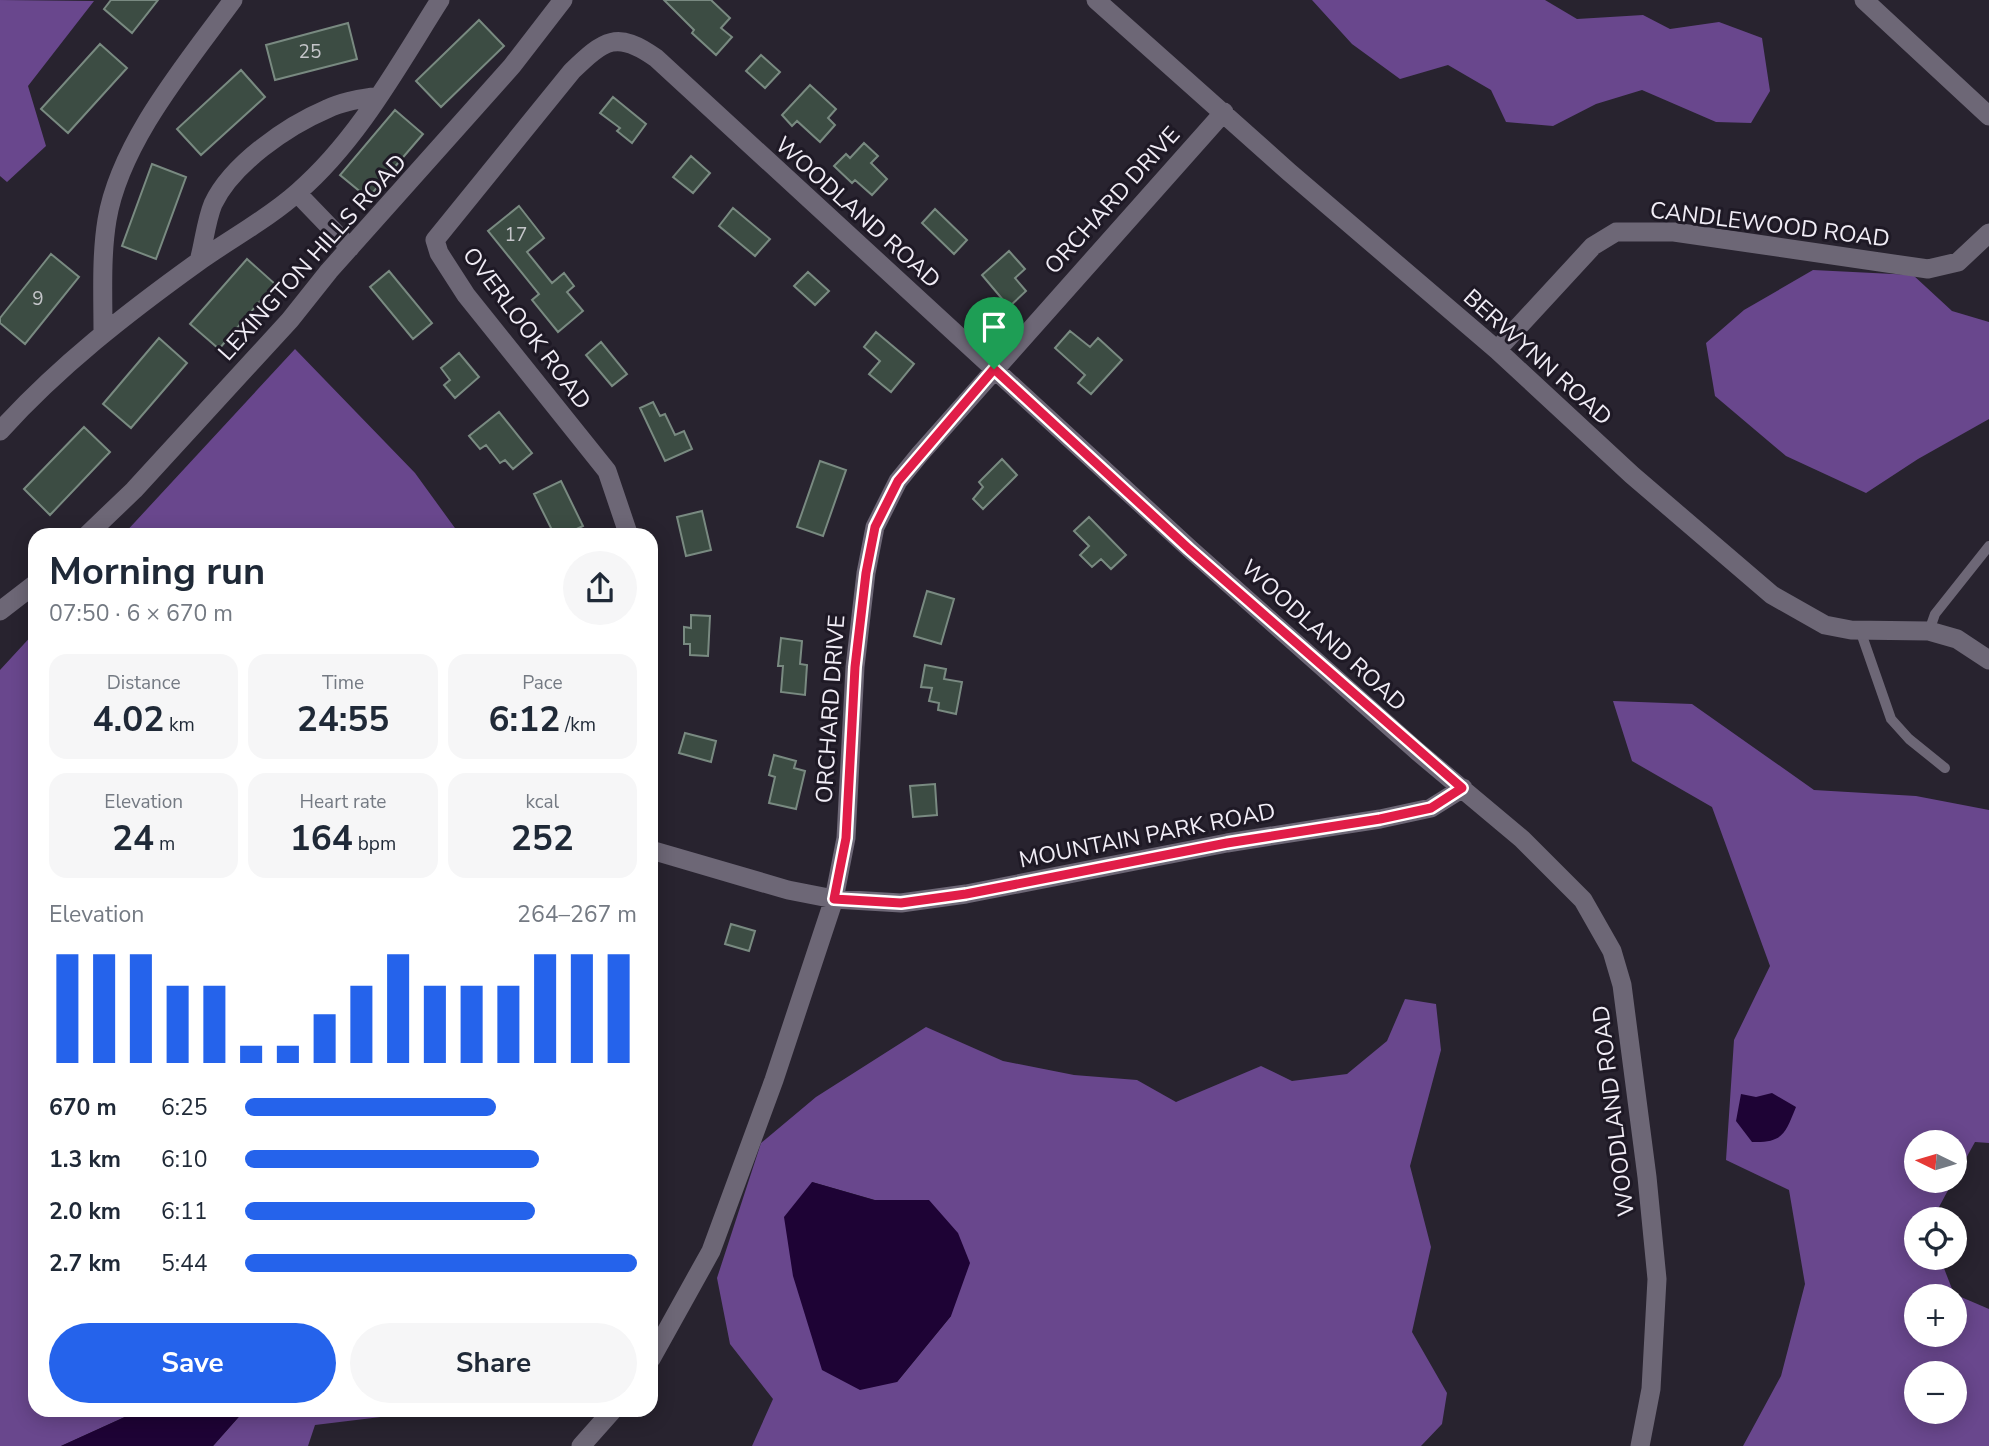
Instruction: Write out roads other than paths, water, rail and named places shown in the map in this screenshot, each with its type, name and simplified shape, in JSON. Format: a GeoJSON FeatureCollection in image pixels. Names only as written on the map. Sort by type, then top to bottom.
{"type":"FeatureCollection","features":[{"type":"Feature","properties":{"kind":"street"},"geometry":{"type":"LineString","coordinates":[[103,332],[107,220],[119,179],[159,102],[233,0]]}},
{"type":"Feature","properties":{"kind":"street"},"geometry":{"type":"LineString","coordinates":[[0,431],[103,332],[297,193],[353,131],[379,96],[440,0]]}},
{"type":"Feature","properties":{"kind":"street","name":"LEXINGTON HILLS ROAD"},"geometry":{"type":"LineString","coordinates":[[95,528],[134,491],[244,370],[513,66],[563,0]]}},
{"type":"Feature","properties":{"kind":"street","name":"BERWYNN ROAD"},"geometry":{"type":"LineString","coordinates":[[1096,0],[1289,172],[1497,350],[1632,475],[1772,595],[1825,625],[1860,630],[1929,631],[1957,639],[1989,660]]}},
{"type":"Feature","properties":{"kind":"street"},"geometry":{"type":"LineString","coordinates":[[1864,0],[1989,116]]}},
{"type":"Feature","properties":{"kind":"street","name":"WOODLAND ROAD"},"geometry":{"type":"LineString","coordinates":[[615,40],[636,43],[656,58],[1200,558],[1522,839],[1583,900],[1612,951],[1622,985],[1657,1279],[1651,1389],[1640,1446]]}},
{"type":"Feature","properties":{"kind":"street","name":"OVERLOOK ROAD"},"geometry":{"type":"LineString","coordinates":[[615,40],[596,48],[572,71],[435,240],[439,253],[466,295],[607,471],[626,528]]}},
{"type":"Feature","properties":{"kind":"street"},"geometry":{"type":"LineString","coordinates":[[199,261],[212,205],[228,179],[249,159],[300,122],[328,108],[379,96]]}},
{"type":"Feature","properties":{"kind":"street","name":"ORCHARD DRIVE"},"geometry":{"type":"LineString","coordinates":[[658,1346],[711,1251],[774,1080],[834,899],[846,838],[855,667],[866,573],[875,527],[898,481],[994,369],[1224,112]]}},
{"type":"Feature","properties":{"kind":"street"},"geometry":{"type":"LineString","coordinates":[[297,193],[350,248]]}},
{"type":"Feature","properties":{"kind":"street","name":"CANDLEWOOD ROAD"},"geometry":{"type":"LineString","coordinates":[[1497,350],[1593,246],[1616,232],[1674,232],[1928,269],[1958,262],[1989,233]]}},
{"type":"Feature","properties":{"kind":"street"},"geometry":{"type":"LineString","coordinates":[[0,611],[28,589]]}},
{"type":"Feature","properties":{"kind":"street","name":"MOUNTAIN PARK ROAD"},"geometry":{"type":"LineString","coordinates":[[834,899],[901,903],[966,894],[1227,843],[1380,819],[1431,808],[1462,788]]}},
{"type":"Feature","properties":{"kind":"street"},"geometry":{"type":"LineString","coordinates":[[658,852],[788,890],[834,899]]}},
{"type":"Feature","properties":{"kind":"street"},"geometry":{"type":"LineString","coordinates":[[581,1446],[607,1417]]}},
{"type":"Feature","properties":{"kind":"lane"},"geometry":{"type":"LineString","coordinates":[[1929,631],[1935,614],[1989,546]]}},
{"type":"Feature","properties":{"kind":"lane"},"geometry":{"type":"LineString","coordinates":[[1860,630],[1891,719],[1909,739],[1945,768]]}}]}
